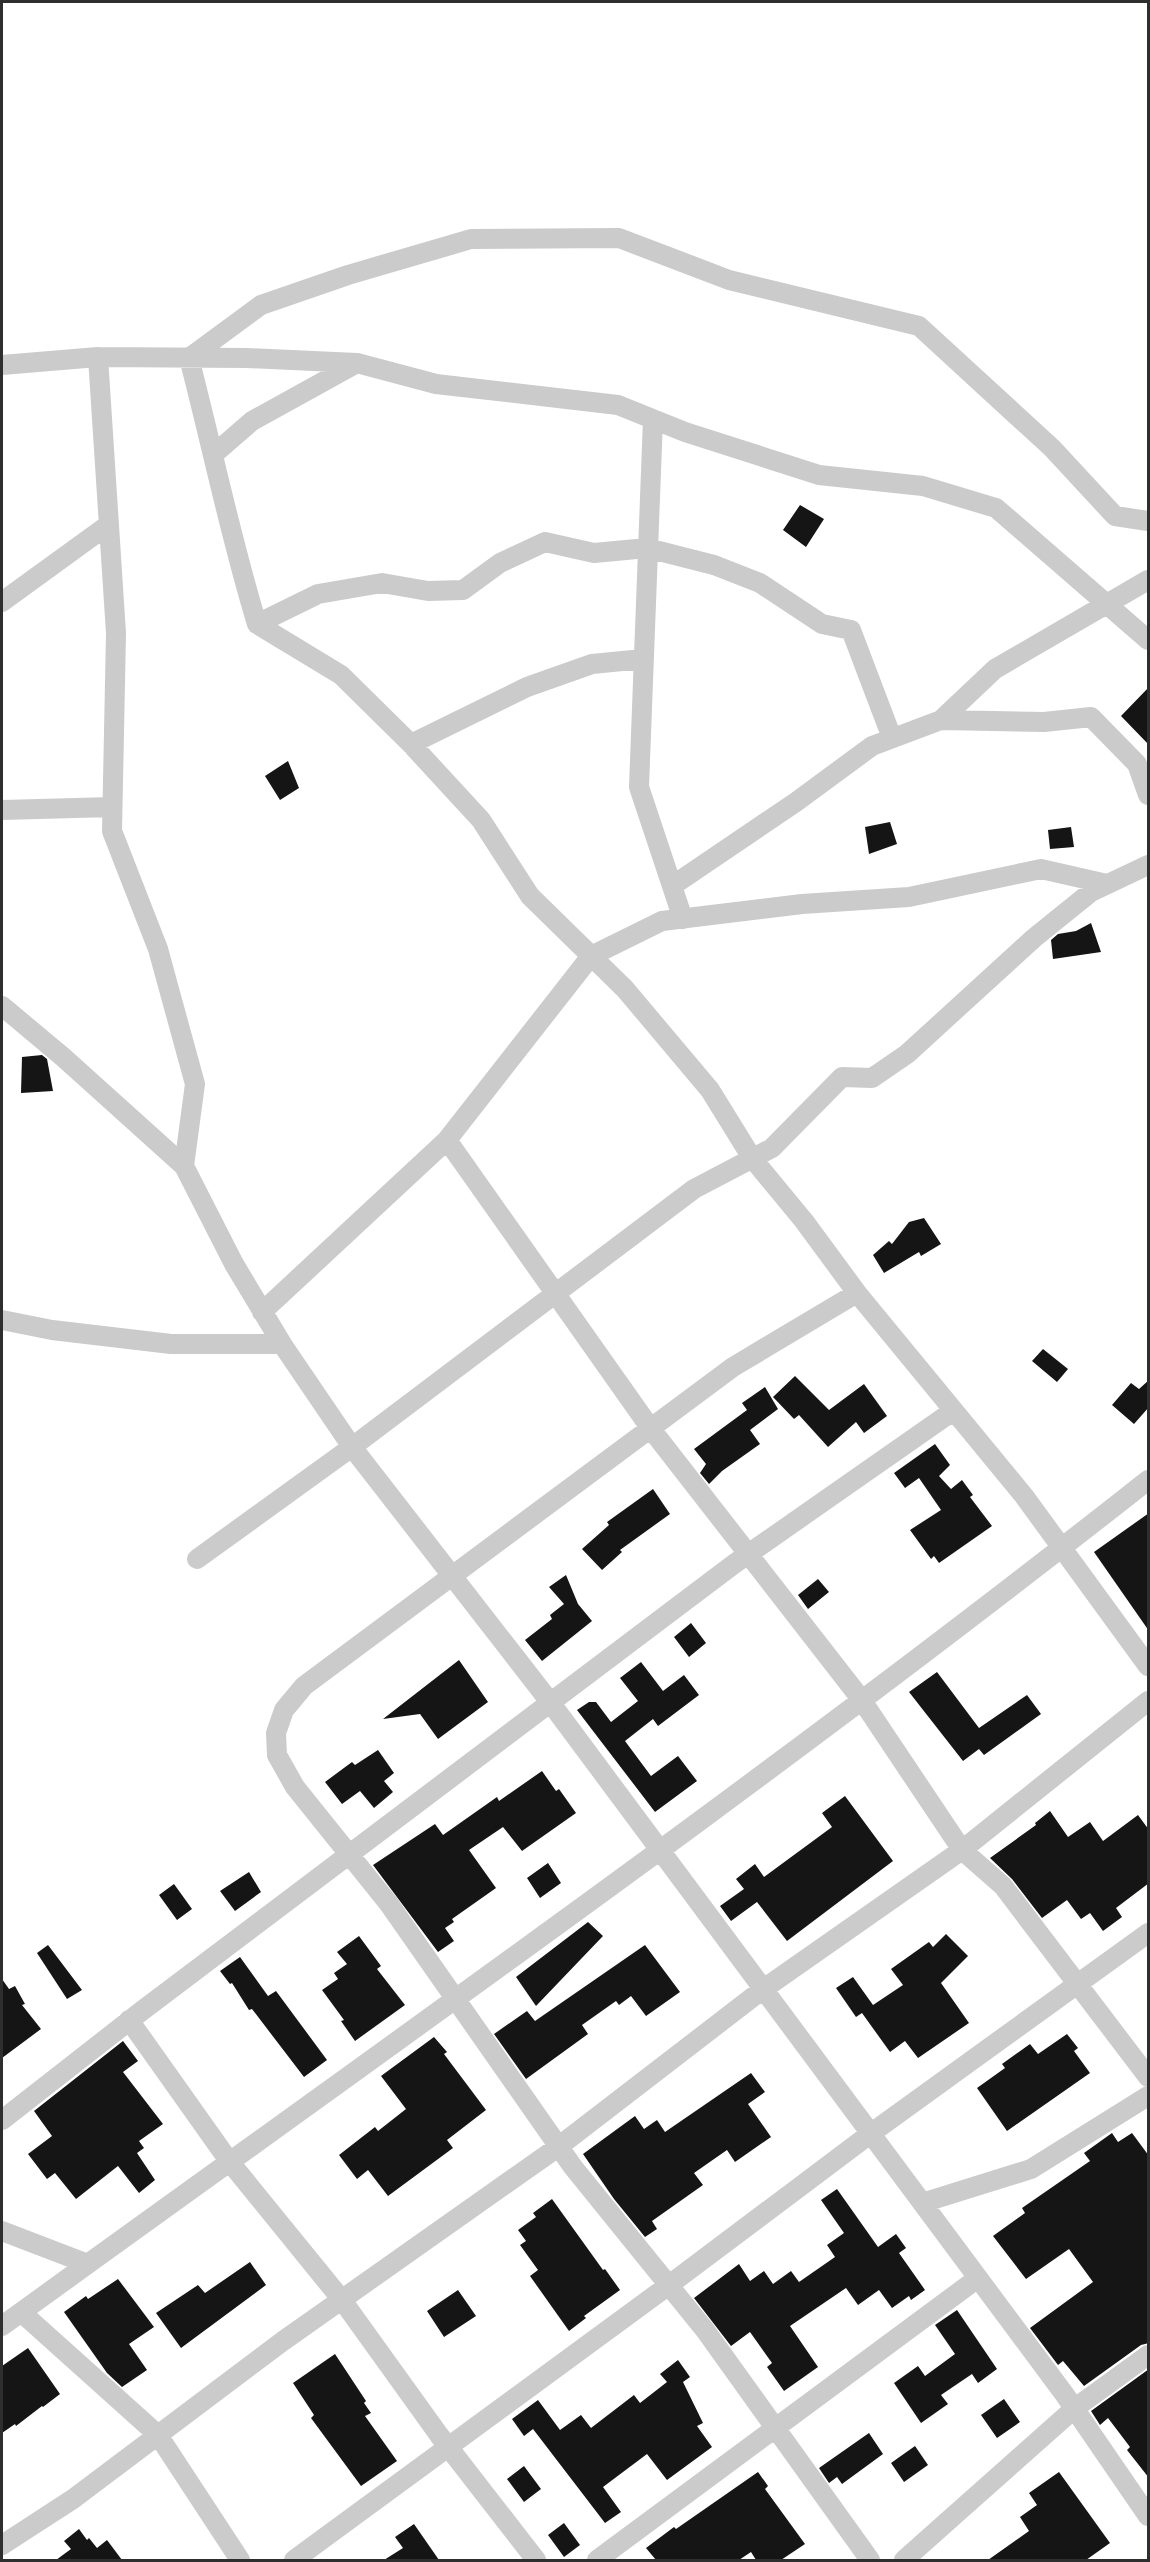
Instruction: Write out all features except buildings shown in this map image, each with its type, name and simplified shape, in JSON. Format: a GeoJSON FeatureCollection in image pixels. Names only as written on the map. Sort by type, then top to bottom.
{"type":"FeatureCollection","features":[{"type":"Feature","properties":{"kind":"street"},"geometry":{"type":"LineString","coordinates":[[189,358],[261,305],[348,275],[471,239],[619,238],[729,280],[919,326],[1052,448],[1115,516],[1149,521]]}},
{"type":"Feature","properties":{"kind":"street"},"geometry":{"type":"LineString","coordinates":[[98,357],[116,633],[112,831],[158,949],[195,1084],[184,1166]]}},
{"type":"Feature","properties":{"kind":"street"},"geometry":{"type":"LineString","coordinates":[[2,365],[98,357],[357,363],[436,384],[618,405],[685,432],[819,475],[923,486],[996,508],[1149,640]]}},
{"type":"Feature","properties":{"kind":"street"},"geometry":{"type":"LineString","coordinates":[[189,358],[237,557],[257,624],[341,675],[411,744],[481,820],[530,897],[625,989],[710,1090],[753,1158],[804,1221],[857,1293],[1024,1496],[1149,1666]]}},
{"type":"Feature","properties":{"kind":"street"},"geometry":{"type":"LineString","coordinates":[[214,454],[252,421],[357,363]]}},
{"type":"Feature","properties":{"kind":"street"},"geometry":{"type":"LineString","coordinates":[[652,419],[639,787],[683,919]]}},
{"type":"Feature","properties":{"kind":"street"},"geometry":{"type":"LineString","coordinates":[[2,602],[108,525]]}},
{"type":"Feature","properties":{"kind":"street"},"geometry":{"type":"LineString","coordinates":[[257,624],[318,594],[382,583],[428,591],[463,590],[500,563],[545,542],[594,553],[647,548],[714,566],[760,583],[822,624],[851,630],[892,738]]}},
{"type":"Feature","properties":{"kind":"street"},"geometry":{"type":"LineString","coordinates":[[941,720],[995,669],[1149,580]]}},
{"type":"Feature","properties":{"kind":"street"},"geometry":{"type":"LineString","coordinates":[[411,744],[527,687],[592,664],[643,659]]}},
{"type":"Feature","properties":{"kind":"street"},"geometry":{"type":"LineString","coordinates":[[672,886],[796,802],[872,746],[941,720],[1044,722],[1090,717],[1137,764],[1149,795]]}},
{"type":"Feature","properties":{"kind":"street"},"geometry":{"type":"LineString","coordinates":[[2,810],[112,807]]}},
{"type":"Feature","properties":{"kind":"street"},"geometry":{"type":"LineString","coordinates":[[197,1559],[352,1447],[694,1189],[772,1148],[842,1077],[872,1078],[907,1054],[1034,938],[1091,892],[1149,865]]}},
{"type":"Feature","properties":{"kind":"street"},"geometry":{"type":"LineString","coordinates":[[262,1312],[447,1140],[591,956],[662,921],[802,904],[909,897],[1041,869],[1107,884]]}},
{"type":"Feature","properties":{"kind":"street"},"geometry":{"type":"LineString","coordinates":[[2,1006],[63,1057],[184,1166],[234,1264],[262,1312],[352,1447],[550,1702],[1075,2408],[1149,2516]]}},
{"type":"Feature","properties":{"kind":"street"},"geometry":{"type":"LineString","coordinates":[[447,1140],[651,1429],[861,1699],[962,1850],[1003,1886],[1149,2077]]}},
{"type":"Feature","properties":{"kind":"street"},"geometry":{"type":"LineString","coordinates":[[857,1293],[733,1367],[304,1686],[284,1710],[276,1733],[277,1755],[295,1787],[389,1904],[558,2147],[705,2330],[870,2560]]}},
{"type":"Feature","properties":{"kind":"street"},"geometry":{"type":"LineString","coordinates":[[2,1320],[52,1330],[171,1344],[282,1344]]}},
{"type":"Feature","properties":{"kind":"street"},"geometry":{"type":"LineString","coordinates":[[2,2120],[129,2020],[749,1553],[953,1410]]}},
{"type":"Feature","properties":{"kind":"street"},"geometry":{"type":"LineString","coordinates":[[2,2326],[456,2000],[861,1699],[1149,1480]]}},
{"type":"Feature","properties":{"kind":"street"},"geometry":{"type":"LineString","coordinates":[[2,2545],[73,2499],[342,2300],[558,2147],[762,1990],[962,1850],[1149,1701]]}},
{"type":"Feature","properties":{"kind":"street"},"geometry":{"type":"LineString","coordinates":[[294,2560],[449,2448],[870,2134],[1149,1933]]}},
{"type":"Feature","properties":{"kind":"street"},"geometry":{"type":"LineString","coordinates":[[129,2020],[229,2161],[342,2300],[449,2448],[536,2560]]}},
{"type":"Feature","properties":{"kind":"street"},"geometry":{"type":"LineString","coordinates":[[922,2203],[1031,2169],[1149,2096]]}},
{"type":"Feature","properties":{"kind":"street"},"geometry":{"type":"LineString","coordinates":[[2,2231],[88,2264]]}},
{"type":"Feature","properties":{"kind":"street"},"geometry":{"type":"LineString","coordinates":[[597,2560],[978,2278]]}},
{"type":"Feature","properties":{"kind":"street"},"geometry":{"type":"LineString","coordinates":[[21,2312],[158,2435],[240,2560]]}},
{"type":"Feature","properties":{"kind":"street"},"geometry":{"type":"LineString","coordinates":[[904,2560],[1075,2408],[1149,2355]]}}]}
